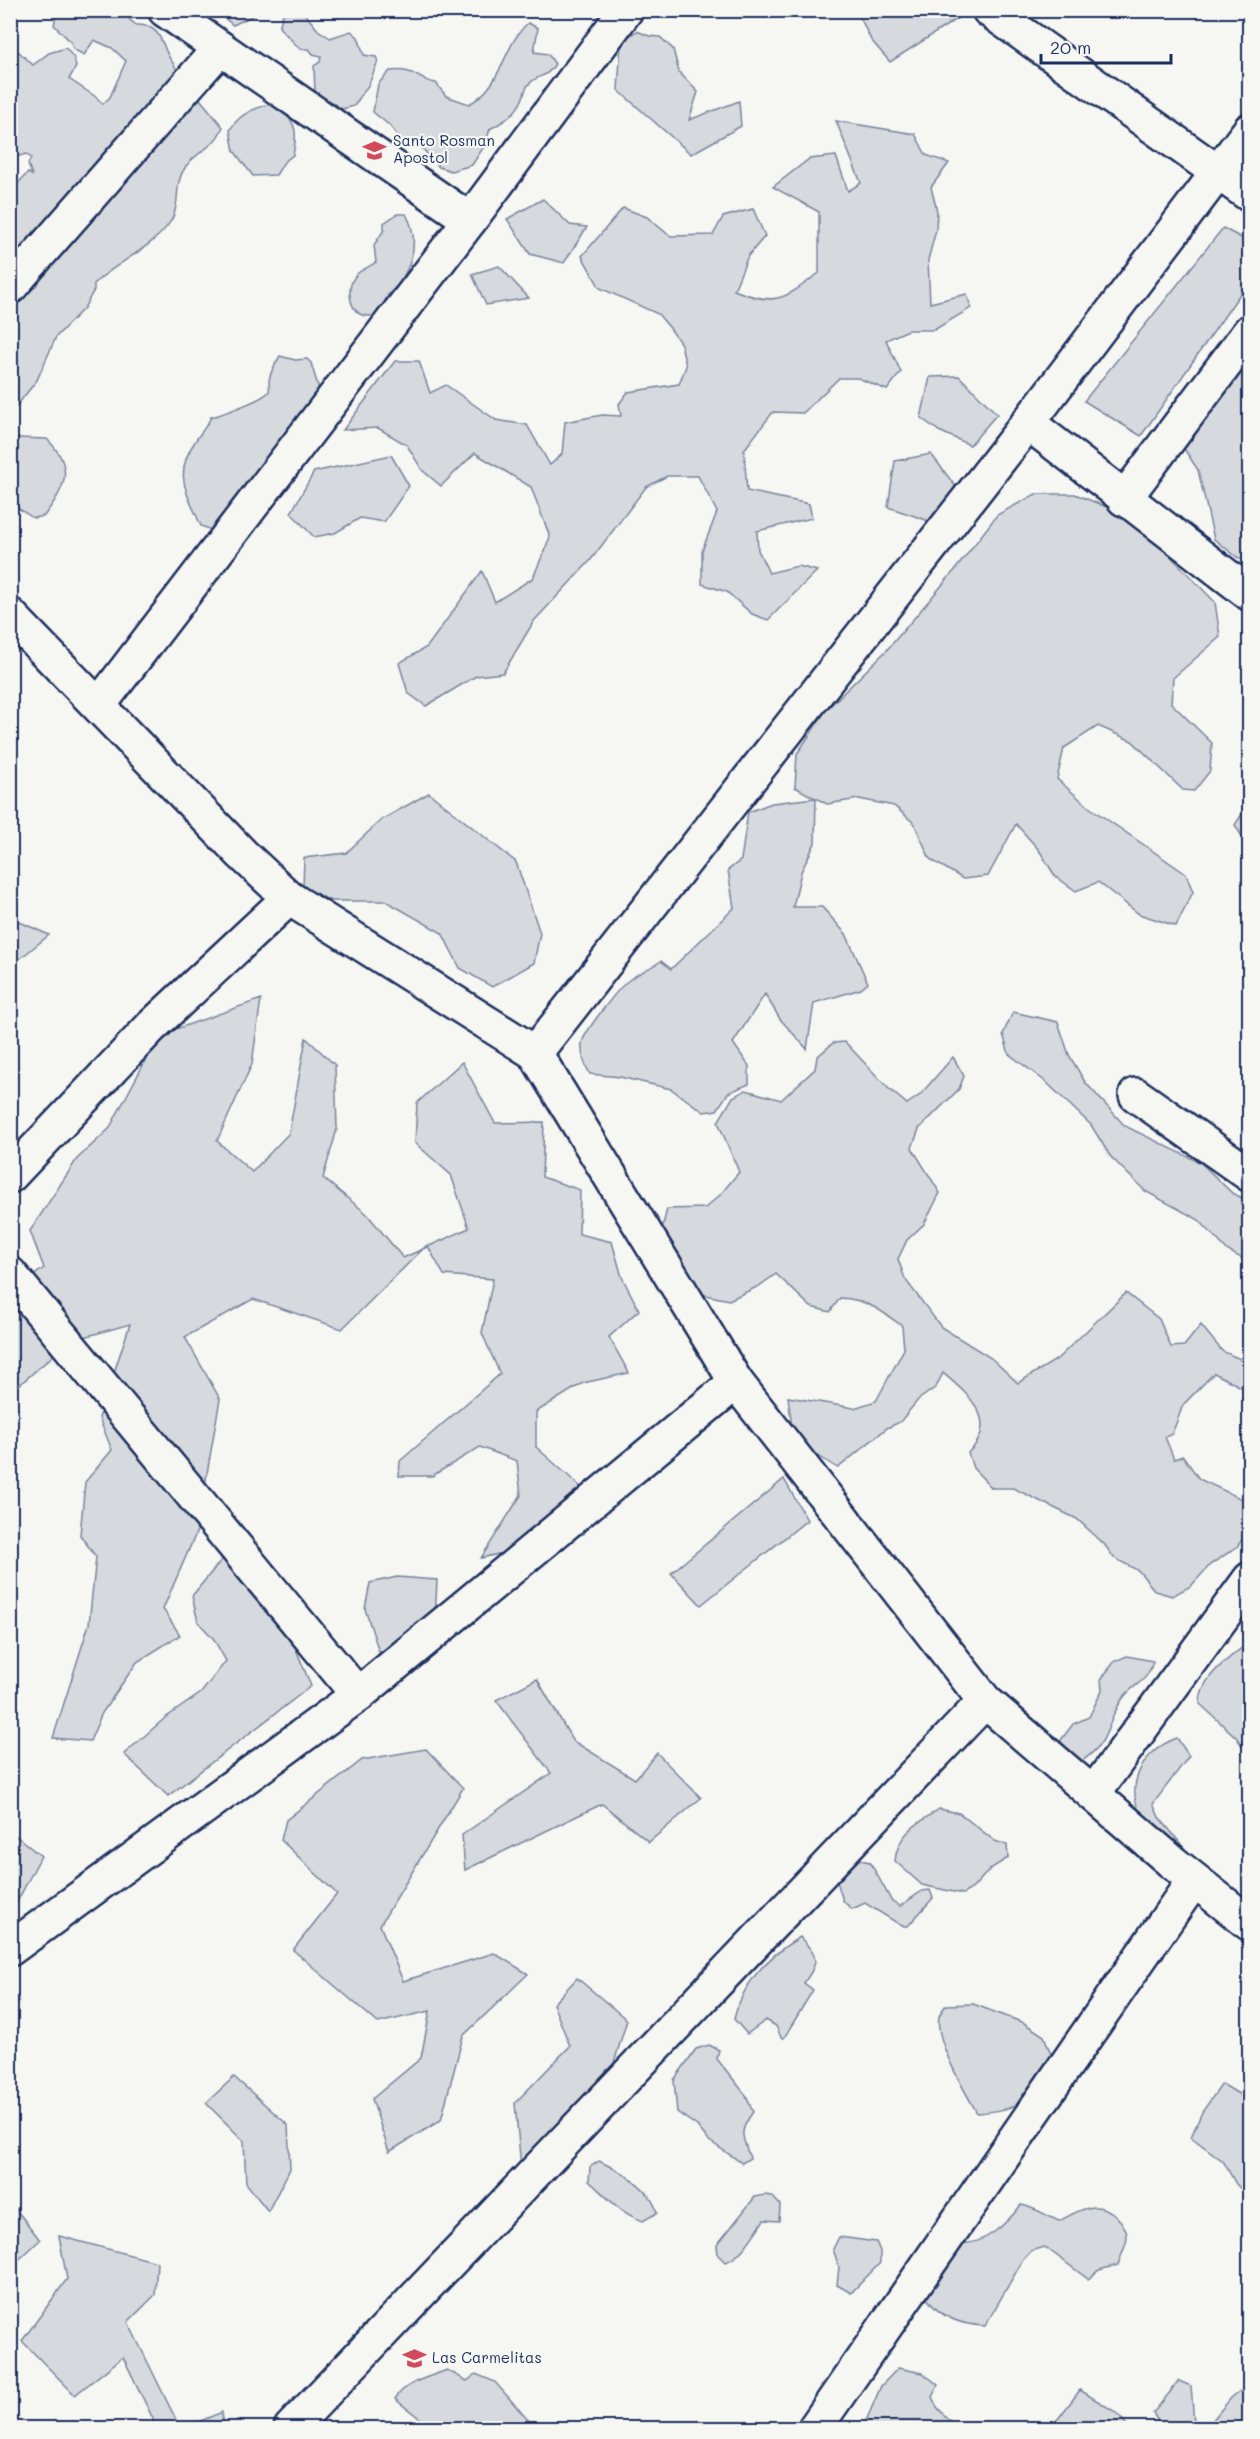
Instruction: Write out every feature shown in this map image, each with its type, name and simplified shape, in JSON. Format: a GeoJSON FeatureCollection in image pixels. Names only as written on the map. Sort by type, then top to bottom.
{"type":"FeatureCollection","features":[{"type":"Feature","properties":{"kind":"street"},"geometry":{"type":"LineString","coordinates":[[165,10],[470,219]]}},
{"type":"Feature","properties":{"kind":"street"},"geometry":{"type":"LineString","coordinates":[[99,705],[470,219],[626,10]]}},
{"type":"Feature","properties":{"kind":"street"},"geometry":{"type":"LineString","coordinates":[[989,10],[1250,195]]}},
{"type":"Feature","properties":{"kind":"street"},"geometry":{"type":"LineString","coordinates":[[10,287],[220,48]]}},
{"type":"Feature","properties":{"kind":"street"},"geometry":{"type":"LineString","coordinates":[[535,1053],[1028,423],[1250,130]]}},
{"type":"Feature","properties":{"kind":"street"},"geometry":{"type":"LineString","coordinates":[[1124,499],[1250,331]]}},
{"type":"Feature","properties":{"kind":"street"},"geometry":{"type":"LineString","coordinates":[[1028,423],[1250,594]]}},
{"type":"Feature","properties":{"kind":"street"},"geometry":{"type":"LineString","coordinates":[[10,615],[242,854],[289,897],[535,1053],[736,1382],[985,1701],[1194,1880],[1250,1924]]}},
{"type":"Feature","properties":{"kind":"street"},"geometry":{"type":"LineString","coordinates":[[10,1176],[151,1027],[289,897]]}},
{"type":"Feature","properties":{"kind":"street"},"geometry":{"type":"LineString","coordinates":[[1136,1095],[1250,1175]]}},
{"type":"Feature","properties":{"kind":"street"},"geometry":{"type":"LineString","coordinates":[[10,1274],[358,1695]]}},
{"type":"Feature","properties":{"kind":"street"},"geometry":{"type":"LineString","coordinates":[[10,1949],[358,1695],[736,1382]]}},
{"type":"Feature","properties":{"kind":"street"},"geometry":{"type":"LineString","coordinates":[[1093,1794],[1250,1579]]}},
{"type":"Feature","properties":{"kind":"street"},"geometry":{"type":"LineString","coordinates":[[291,2428],[985,1701]]}},
{"type":"Feature","properties":{"kind":"street"},"geometry":{"type":"LineString","coordinates":[[816,2428],[1194,1880]]}},
{"type":"Feature","properties":{"kind":"shaded area"},"geometry":{"type":"Polygon","coordinates":[[[220,10],[262,11],[233,25],[222,16],[220,10]]]}},
{"type":"Feature","properties":{"kind":"shaded area"},"geometry":{"type":"Polygon","coordinates":[[[969,10],[890,62],[871,40],[857,11],[969,10]]]}},
{"type":"Feature","properties":{"kind":"shaded area"},"geometry":{"type":"Polygon","coordinates":[[[57,11],[127,11],[128,18],[136,25],[148,26],[159,35],[175,67],[178,82],[193,82],[202,94],[200,99],[223,127],[215,141],[191,160],[182,173],[175,213],[165,229],[146,246],[94,284],[94,290],[84,308],[56,337],[37,380],[11,413],[11,190],[28,173],[32,175],[28,164],[31,158],[26,154],[16,157],[11,155],[11,54],[19,52],[33,65],[49,53],[66,48],[74,58],[76,67],[69,79],[103,104],[110,97],[126,61],[112,48],[94,40],[84,55],[73,49],[71,42],[54,25],[57,11]]]}},
{"type":"Feature","properties":{"kind":"shaded area"},"geometry":{"type":"Polygon","coordinates":[[[288,11],[305,14],[318,30],[330,38],[351,31],[358,37],[364,55],[376,57],[378,61],[369,84],[354,106],[342,109],[315,93],[314,66],[320,62],[321,56],[313,54],[309,49],[300,49],[279,27],[283,14],[288,11]]]}},
{"type":"Feature","properties":{"kind":"shaded area"},"geometry":{"type":"Polygon","coordinates":[[[528,23],[538,28],[534,52],[548,54],[555,64],[549,72],[528,85],[513,113],[490,129],[485,145],[472,165],[451,171],[439,167],[421,147],[404,144],[390,126],[373,112],[378,84],[390,71],[406,71],[436,83],[446,96],[469,104],[489,87],[519,32],[528,23]]]}},
{"type":"Feature","properties":{"kind":"shaded area"},"geometry":{"type":"Polygon","coordinates":[[[637,31],[649,36],[660,37],[673,49],[679,72],[698,92],[689,120],[739,101],[741,126],[691,154],[618,90],[621,42],[637,31]]]}},
{"type":"Feature","properties":{"kind":"shaded area"},"geometry":{"type":"Polygon","coordinates":[[[273,104],[294,125],[296,138],[293,155],[284,162],[276,175],[253,176],[234,151],[230,130],[248,112],[273,104]]]}},
{"type":"Feature","properties":{"kind":"shaded area"},"geometry":{"type":"Polygon","coordinates":[[[836,121],[915,134],[926,155],[949,163],[931,187],[937,211],[936,230],[928,260],[930,303],[967,294],[971,308],[934,330],[908,330],[886,340],[901,372],[887,390],[858,378],[839,378],[803,413],[773,412],[744,450],[747,491],[809,504],[812,518],[757,531],[758,550],[769,573],[798,566],[817,571],[768,620],[752,614],[727,592],[702,584],[702,551],[717,512],[698,476],[667,476],[646,487],[590,561],[534,621],[503,673],[476,676],[426,706],[408,693],[399,663],[427,647],[482,571],[495,602],[533,578],[550,537],[531,487],[475,453],[441,486],[422,470],[407,445],[378,428],[343,430],[395,361],[419,361],[430,393],[446,385],[496,420],[527,425],[550,465],[562,454],[565,422],[602,415],[621,416],[619,404],[628,392],[679,384],[686,366],[681,344],[658,314],[600,288],[582,256],[623,208],[647,217],[670,236],[713,235],[723,217],[753,209],[765,236],[748,256],[734,290],[771,299],[788,294],[819,273],[819,212],[773,187],[809,159],[836,156],[848,191],[861,183],[836,121]]]}},
{"type":"Feature","properties":{"kind":"shaded area"},"geometry":{"type":"Polygon","coordinates":[[[543,199],[570,225],[587,227],[564,263],[530,254],[507,219],[543,199]]]}},
{"type":"Feature","properties":{"kind":"shaded area"},"geometry":{"type":"Polygon","coordinates":[[[397,214],[406,214],[412,232],[413,250],[408,268],[398,285],[390,292],[379,316],[362,315],[356,311],[351,301],[351,284],[358,273],[376,262],[374,245],[384,230],[384,223],[397,214]]]}},
{"type":"Feature","properties":{"kind":"shaded area"},"geometry":{"type":"Polygon","coordinates":[[[1223,228],[1249,242],[1249,281],[1141,436],[1084,401],[1223,228]]]}},
{"type":"Feature","properties":{"kind":"shaded area"},"geometry":{"type":"Polygon","coordinates":[[[499,266],[529,298],[486,305],[472,274],[499,266]]]}},
{"type":"Feature","properties":{"kind":"shaded area"},"geometry":{"type":"Polygon","coordinates":[[[280,356],[295,360],[307,359],[311,363],[321,396],[214,531],[201,526],[184,483],[183,473],[189,452],[211,417],[243,406],[266,394],[269,390],[270,374],[280,356]]]}},
{"type":"Feature","properties":{"kind":"shaded area"},"geometry":{"type":"Polygon","coordinates":[[[1249,360],[1249,562],[1237,557],[1214,539],[1198,470],[1179,441],[1208,401],[1249,360]]]}},
{"type":"Feature","properties":{"kind":"shaded area"},"geometry":{"type":"Polygon","coordinates":[[[959,376],[997,414],[970,445],[939,431],[921,418],[930,377],[959,376]]]}},
{"type":"Feature","properties":{"kind":"shaded area"},"geometry":{"type":"Polygon","coordinates":[[[17,438],[47,439],[62,459],[64,478],[62,487],[44,516],[33,518],[18,508],[11,495],[11,445],[17,438]]]}},
{"type":"Feature","properties":{"kind":"shaded area"},"geometry":{"type":"Polygon","coordinates":[[[931,454],[956,487],[929,521],[888,507],[895,461],[931,454]]]}},
{"type":"Feature","properties":{"kind":"shaded area"},"geometry":{"type":"Polygon","coordinates":[[[391,455],[409,486],[384,522],[360,518],[335,533],[314,537],[291,513],[314,472],[391,455]]]}},
{"type":"Feature","properties":{"kind":"shaded area"},"geometry":{"type":"Polygon","coordinates":[[[1036,494],[1075,494],[1116,511],[1153,538],[1215,602],[1220,637],[1173,678],[1171,703],[1212,743],[1210,771],[1194,791],[1183,790],[1132,741],[1098,726],[1064,748],[1057,779],[1089,807],[1186,874],[1193,892],[1176,926],[1139,914],[1098,882],[1076,891],[1055,876],[1039,850],[1016,824],[988,876],[963,879],[930,859],[914,823],[894,806],[859,799],[827,804],[816,798],[815,843],[801,872],[793,907],[822,907],[846,934],[868,983],[861,989],[814,1003],[807,1049],[780,1019],[765,994],[733,1043],[749,1066],[749,1084],[728,1093],[717,1110],[704,1112],[671,1089],[620,1077],[590,1074],[583,1059],[584,1037],[624,984],[661,961],[671,969],[734,908],[728,870],[741,860],[748,812],[772,803],[815,798],[795,787],[797,754],[826,710],[886,651],[955,570],[997,515],[1036,494]]]}},
{"type":"Feature","properties":{"kind":"shaded area"},"geometry":{"type":"Polygon","coordinates":[[[429,793],[516,862],[540,933],[534,963],[492,987],[460,968],[442,933],[386,901],[331,901],[303,887],[304,858],[346,853],[381,820],[429,793]]]}},
{"type":"Feature","properties":{"kind":"shaded area"},"geometry":{"type":"Polygon","coordinates":[[[1249,803],[1249,848],[1235,825],[1249,803]]]}},
{"type":"Feature","properties":{"kind":"shaded area"},"geometry":{"type":"Polygon","coordinates":[[[11,918],[49,935],[11,966],[11,918]]]}},
{"type":"Feature","properties":{"kind":"shaded area"},"geometry":{"type":"Polygon","coordinates":[[[261,999],[252,1064],[217,1141],[252,1172],[289,1133],[306,1038],[335,1065],[337,1129],[323,1178],[367,1214],[403,1258],[423,1249],[342,1329],[253,1299],[185,1337],[220,1399],[197,1531],[163,1609],[180,1635],[137,1662],[102,1713],[90,1741],[53,1738],[89,1624],[96,1557],[80,1535],[85,1482],[112,1450],[99,1418],[130,1324],[70,1341],[11,1392],[11,1292],[44,1268],[30,1231],[77,1159],[109,1129],[159,1035],[261,999]]]}},
{"type":"Feature","properties":{"kind":"shaded area"},"geometry":{"type":"Polygon","coordinates":[[[1013,1012],[1058,1022],[1069,1055],[1085,1082],[1125,1126],[1201,1163],[1232,1193],[1249,1201],[1249,1262],[1228,1251],[1199,1220],[1145,1191],[1110,1156],[1091,1125],[1046,1082],[1009,1054],[1003,1034],[1013,1012]]]}},
{"type":"Feature","properties":{"kind":"shaded area"},"geometry":{"type":"Polygon","coordinates":[[[845,1042],[888,1088],[907,1104],[920,1095],[953,1057],[964,1076],[959,1089],[919,1129],[912,1148],[940,1193],[924,1224],[907,1240],[898,1259],[905,1279],[941,1327],[991,1358],[1018,1383],[1056,1360],[1126,1293],[1159,1319],[1171,1347],[1184,1346],[1201,1325],[1222,1351],[1249,1363],[1249,1386],[1241,1387],[1214,1373],[1183,1405],[1172,1434],[1165,1437],[1174,1459],[1183,1456],[1199,1479],[1242,1499],[1249,1509],[1249,1529],[1237,1547],[1211,1564],[1191,1586],[1172,1596],[1155,1591],[1139,1571],[1114,1558],[1104,1544],[1077,1519],[1013,1488],[992,1488],[973,1468],[968,1453],[982,1431],[978,1410],[963,1390],[943,1373],[936,1387],[918,1400],[900,1422],[887,1428],[838,1468],[794,1442],[788,1397],[854,1408],[876,1401],[904,1349],[902,1326],[873,1307],[849,1299],[840,1298],[830,1312],[811,1307],[776,1274],[759,1286],[729,1300],[705,1295],[678,1276],[662,1229],[667,1209],[705,1208],[720,1195],[739,1172],[718,1122],[733,1097],[746,1090],[781,1100],[815,1069],[817,1057],[833,1043],[845,1042]]]}},
{"type":"Feature","properties":{"kind":"shaded area"},"geometry":{"type":"Polygon","coordinates":[[[462,1062],[495,1123],[544,1122],[542,1177],[580,1190],[579,1234],[612,1242],[622,1277],[639,1310],[609,1337],[629,1373],[583,1383],[536,1412],[536,1447],[582,1488],[584,1534],[481,1558],[521,1495],[517,1461],[480,1447],[432,1476],[399,1476],[400,1461],[500,1374],[482,1333],[493,1279],[444,1275],[428,1247],[469,1228],[451,1175],[415,1143],[417,1103],[462,1062]]]}},
{"type":"Feature","properties":{"kind":"shaded area"},"geometry":{"type":"Polygon","coordinates":[[[784,1479],[807,1520],[701,1605],[671,1573],[784,1479]]]}},
{"type":"Feature","properties":{"kind":"shaded area"},"geometry":{"type":"Polygon","coordinates":[[[223,1558],[291,1637],[311,1686],[168,1796],[124,1754],[165,1718],[201,1693],[226,1661],[213,1638],[198,1622],[192,1596],[223,1558]]]}},
{"type":"Feature","properties":{"kind":"shaded area"},"geometry":{"type":"Polygon","coordinates":[[[397,1577],[437,1580],[435,1619],[382,1661],[365,1609],[370,1583],[397,1577]]]}},
{"type":"Feature","properties":{"kind":"shaded area"},"geometry":{"type":"Polygon","coordinates":[[[1249,1642],[1249,1762],[1245,1761],[1247,1753],[1236,1737],[1200,1704],[1201,1694],[1210,1677],[1249,1642]]]}},
{"type":"Feature","properties":{"kind":"shaded area"},"geometry":{"type":"Polygon","coordinates":[[[1127,1656],[1153,1661],[1147,1675],[1121,1701],[1106,1735],[1090,1755],[1079,1763],[1064,1757],[1061,1740],[1073,1724],[1089,1717],[1102,1690],[1101,1679],[1115,1661],[1127,1656]]]}},
{"type":"Feature","properties":{"kind":"shaded area"},"geometry":{"type":"Polygon","coordinates":[[[537,1679],[573,1741],[635,1779],[657,1753],[701,1798],[649,1842],[602,1804],[465,1870],[462,1835],[551,1773],[496,1700],[537,1679]]]}},
{"type":"Feature","properties":{"kind":"shaded area"},"geometry":{"type":"Polygon","coordinates":[[[1177,1738],[1189,1756],[1153,1804],[1159,1817],[1194,1860],[1162,1838],[1146,1823],[1135,1797],[1135,1785],[1145,1762],[1153,1752],[1177,1738]]]}},
{"type":"Feature","properties":{"kind":"shaded area"},"geometry":{"type":"Polygon","coordinates":[[[426,1749],[463,1788],[380,1925],[403,1981],[494,1953],[528,1974],[463,2036],[441,2120],[389,2152],[372,2099],[421,2058],[430,2011],[378,2023],[293,1950],[337,1894],[281,1840],[286,1820],[362,1760],[426,1749]]]}},
{"type":"Feature","properties":{"kind":"shaded area"},"geometry":{"type":"Polygon","coordinates":[[[939,1809],[959,1813],[995,1841],[1007,1845],[1008,1858],[990,1869],[973,1888],[963,1894],[922,1885],[895,1861],[900,1844],[909,1831],[939,1809]]]}},
{"type":"Feature","properties":{"kind":"shaded area"},"geometry":{"type":"Polygon","coordinates":[[[11,1832],[41,1856],[17,1902],[11,1906],[11,1832]]]}},
{"type":"Feature","properties":{"kind":"shaded area"},"geometry":{"type":"Polygon","coordinates":[[[855,1859],[870,1862],[891,1900],[900,1906],[922,1891],[930,1890],[933,1898],[908,1926],[902,1926],[865,1903],[852,1909],[843,1901],[836,1878],[855,1859]]]}},
{"type":"Feature","properties":{"kind":"shaded area"},"geometry":{"type":"Polygon","coordinates":[[[800,1937],[815,1959],[813,1969],[804,1983],[813,1990],[784,2038],[781,2037],[776,2026],[766,2020],[747,2034],[734,2019],[750,1982],[777,1953],[800,1937]]]}},
{"type":"Feature","properties":{"kind":"shaded area"},"geometry":{"type":"Polygon","coordinates":[[[577,1978],[627,2020],[613,2066],[521,2167],[515,2103],[570,2046],[553,2004],[577,1978]]]}},
{"type":"Feature","properties":{"kind":"shaded area"},"geometry":{"type":"Polygon","coordinates":[[[973,2004],[1024,2023],[1044,2036],[1051,2054],[1033,2091],[1018,2104],[977,2113],[952,2066],[941,2039],[939,2017],[946,2005],[973,2004]]]}},
{"type":"Feature","properties":{"kind":"shaded area"},"geometry":{"type":"Polygon","coordinates":[[[709,2045],[719,2050],[717,2059],[745,2094],[753,2112],[743,2130],[750,2158],[742,2163],[708,2140],[697,2126],[677,2112],[674,2080],[696,2049],[709,2045]]]}},
{"type":"Feature","properties":{"kind":"shaded area"},"geometry":{"type":"Polygon","coordinates":[[[234,2077],[288,2125],[290,2169],[268,2211],[246,2183],[244,2141],[206,2103],[234,2077]]]}},
{"type":"Feature","properties":{"kind":"shaded area"},"geometry":{"type":"Polygon","coordinates":[[[1222,2084],[1249,2100],[1249,2197],[1236,2184],[1223,2161],[1191,2137],[1202,2112],[1222,2084]]]}},
{"type":"Feature","properties":{"kind":"shaded area"},"geometry":{"type":"Polygon","coordinates":[[[599,2161],[626,2175],[642,2188],[649,2195],[657,2213],[643,2221],[627,2214],[608,2199],[589,2181],[590,2167],[599,2161]]]}},
{"type":"Feature","properties":{"kind":"shaded area"},"geometry":{"type":"Polygon","coordinates":[[[772,2196],[780,2205],[779,2221],[764,2220],[742,2251],[725,2262],[718,2255],[717,2245],[755,2197],[772,2196]]]}},
{"type":"Feature","properties":{"kind":"shaded area"},"geometry":{"type":"Polygon","coordinates":[[[11,2203],[40,2240],[11,2267],[11,2203]]]}},
{"type":"Feature","properties":{"kind":"shaded area"},"geometry":{"type":"Polygon","coordinates":[[[1021,2205],[1059,2221],[1088,2208],[1102,2208],[1109,2211],[1120,2220],[1127,2234],[1126,2244],[1118,2265],[1099,2270],[1088,2279],[1045,2247],[1031,2251],[1023,2260],[985,2326],[960,2322],[938,2311],[927,2298],[935,2277],[961,2243],[978,2241],[995,2232],[1021,2205]]]}},
{"type":"Feature","properties":{"kind":"shaded area"},"geometry":{"type":"Polygon","coordinates":[[[59,2236],[157,2262],[155,2295],[128,2322],[180,2428],[154,2428],[153,2419],[123,2357],[75,2395],[22,2341],[67,2279],[59,2236]]]}},
{"type":"Feature","properties":{"kind":"shaded area"},"geometry":{"type":"Polygon","coordinates":[[[839,2237],[876,2242],[880,2251],[880,2263],[851,2293],[837,2285],[839,2267],[833,2249],[839,2237]]]}},
{"type":"Feature","properties":{"kind":"shaded area"},"geometry":{"type":"Polygon","coordinates":[[[898,2368],[923,2373],[938,2385],[932,2397],[937,2407],[956,2428],[863,2428],[881,2386],[898,2368]]]}},
{"type":"Feature","properties":{"kind":"shaded area"},"geometry":{"type":"Polygon","coordinates":[[[447,2370],[467,2381],[476,2374],[495,2382],[535,2428],[432,2428],[395,2399],[411,2384],[447,2370]]]}},
{"type":"Feature","properties":{"kind":"shaded area"},"geometry":{"type":"Polygon","coordinates":[[[1179,2381],[1191,2386],[1194,2423],[1197,2428],[1162,2428],[1153,2413],[1179,2381]]]}},
{"type":"Feature","properties":{"kind":"shaded area"},"geometry":{"type":"Polygon","coordinates":[[[1249,2384],[1249,2428],[1206,2428],[1231,2398],[1249,2384]]]}},
{"type":"Feature","properties":{"kind":"shaded area"},"geometry":{"type":"Polygon","coordinates":[[[1080,2390],[1117,2413],[1126,2424],[1125,2428],[1051,2428],[1080,2390]]]}},
{"type":"Feature","properties":{"kind":"shaded area"},"geometry":{"type":"Polygon","coordinates":[[[222,2412],[222,2428],[183,2428],[222,2412]]]}},
{"type":"Feature","properties":{"kind":"place","name":"Santo Rosman Apostol"},"geometry":{"type":"Point","coordinates":[375,150]}},
{"type":"Feature","properties":{"kind":"place","name":"Las Carmelitas"},"geometry":{"type":"Point","coordinates":[414,2358]}}]}
